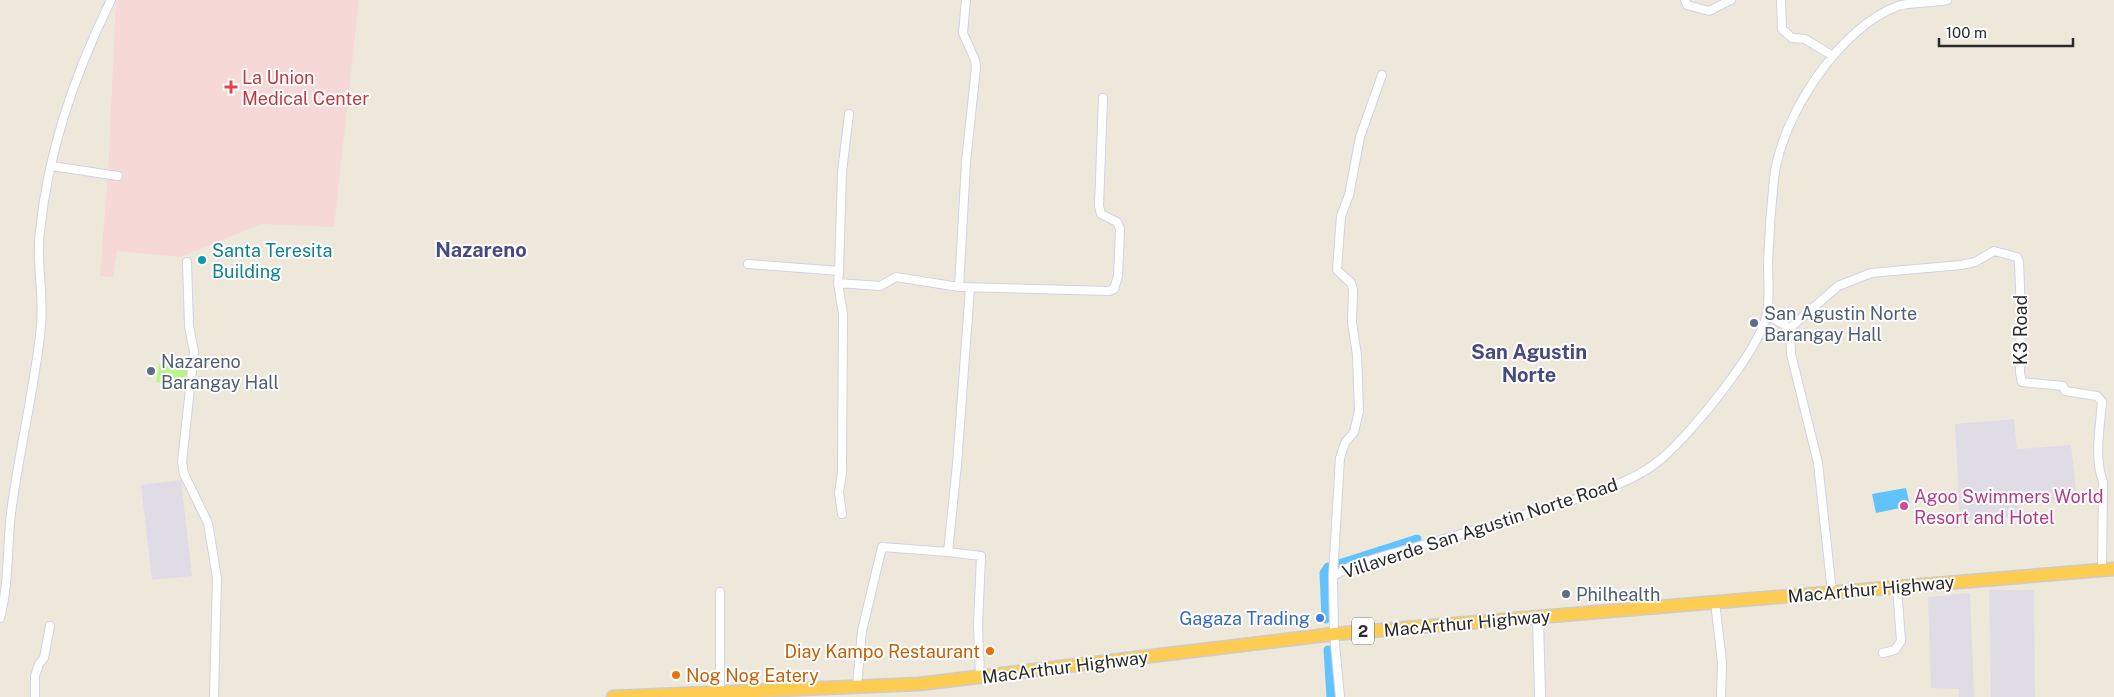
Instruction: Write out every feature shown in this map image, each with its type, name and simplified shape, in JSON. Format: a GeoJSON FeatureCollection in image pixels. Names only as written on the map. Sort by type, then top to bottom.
{"type":"FeatureCollection","features":[{"type":"Feature","properties":{"kind":"highway","name":"MacArthur Highway"},"geometry":{"type":"LineString","coordinates":[[612,697],[919,684],[1334,634],[2108,570]]}},
{"type":"Feature","properties":{"kind":"street"},"geometry":{"type":"LineString","coordinates":[[0,618],[6,583],[11,514],[41,325],[39,232],[64,118],[87,50],[111,0]]}},
{"type":"Feature","properties":{"kind":"street"},"geometry":{"type":"LineString","coordinates":[[959,287],[966,162],[976,67],[975,60],[963,33],[966,0]]}},
{"type":"Feature","properties":{"kind":"street"},"geometry":{"type":"LineString","coordinates":[[1685,0],[1687,5],[1709,11],[1731,0]]}},
{"type":"Feature","properties":{"kind":"street"},"geometry":{"type":"LineString","coordinates":[[1781,0],[1782,29],[1792,38],[1805,39],[1833,56]]}},
{"type":"Feature","properties":{"kind":"street","name":"Villaverde San Agustin Norte Road"},"geometry":{"type":"LineString","coordinates":[[1340,697],[1334,634],[1333,576],[1350,567],[1380,557],[1453,537],[1596,493],[1641,472],[1659,461],[1677,444],[1731,379],[1744,360],[1767,315],[1769,243],[1777,154],[1791,118],[1833,56],[1863,25],[1900,5],[1928,4],[1947,0]]}},
{"type":"Feature","properties":{"kind":"street"},"geometry":{"type":"LineString","coordinates":[[1333,576],[1340,458],[1345,443],[1354,432],[1359,411],[1357,355],[1352,322],[1353,290],[1348,279],[1337,270],[1341,216],[1349,195],[1360,137],[1382,75]]}},
{"type":"Feature","properties":{"kind":"street"},"geometry":{"type":"LineString","coordinates":[[838,283],[880,286],[896,277],[970,288],[1109,290],[1114,288],[1118,276],[1120,229],[1117,222],[1101,214],[1099,206],[1103,98]]}},
{"type":"Feature","properties":{"kind":"street"},"geometry":{"type":"LineString","coordinates":[[842,514],[839,493],[842,472],[843,314],[838,283],[842,172],[849,114]]}},
{"type":"Feature","properties":{"kind":"street"},"geometry":{"type":"LineString","coordinates":[[52,166],[118,176]]}},
{"type":"Feature","properties":{"kind":"street","name":"K3 Road"},"geometry":{"type":"LineString","coordinates":[[1790,328],[1838,286],[1871,273],[1961,265],[1974,262],[1994,251],[2012,255],[2019,262],[2021,312],[2020,373],[2022,382],[2063,386],[2065,391],[2097,396],[2102,402],[2100,474],[2103,482],[2108,570]]}},
{"type":"Feature","properties":{"kind":"street"},"geometry":{"type":"LineString","coordinates":[[187,262],[189,326],[194,352],[182,462],[184,474],[208,523],[217,578],[214,697]]}},
{"type":"Feature","properties":{"kind":"street"},"geometry":{"type":"LineString","coordinates":[[748,264],[839,271]]}},
{"type":"Feature","properties":{"kind":"street"},"geometry":{"type":"LineString","coordinates":[[948,552],[957,464],[970,288]]}},
{"type":"Feature","properties":{"kind":"street"},"geometry":{"type":"LineString","coordinates":[[1767,315],[1790,328],[1792,354],[1818,463],[1832,592]]}},
{"type":"Feature","properties":{"kind":"street"},"geometry":{"type":"LineString","coordinates":[[856,686],[862,631],[882,548],[981,556],[978,625],[980,677]]}},
{"type":"Feature","properties":{"kind":"street"},"geometry":{"type":"LineString","coordinates":[[1883,653],[1894,650],[1901,641],[1897,587]]}},
{"type":"Feature","properties":{"kind":"street"},"geometry":{"type":"LineString","coordinates":[[720,592],[720,693]]}},
{"type":"Feature","properties":{"kind":"street"},"geometry":{"type":"LineString","coordinates":[[1715,602],[1722,662],[1721,697]]}},
{"type":"Feature","properties":{"kind":"street"},"geometry":{"type":"LineString","coordinates":[[1538,617],[1540,697]]}},
{"type":"Feature","properties":{"kind":"street"},"geometry":{"type":"LineString","coordinates":[[35,697],[35,676],[39,664],[44,658],[50,626]]}},
{"type":"Feature","properties":{"kind":"shaded area","name":"La Union Medical Center"},"geometry":{"type":"Polygon","coordinates":[[[116,0],[359,0],[334,227],[261,224],[181,257],[117,251],[113,277],[100,276],[108,174],[116,0]]]}},
{"type":"Feature","properties":{"kind":"shaded area"},"geometry":{"type":"Polygon","coordinates":[[[2014,419],[2017,449],[2071,445],[2077,498],[2019,505],[2019,517],[1960,521],[1955,424],[2014,419]]]}},
{"type":"Feature","properties":{"kind":"shaded area"},"geometry":{"type":"Polygon","coordinates":[[[181,480],[192,576],[152,580],[141,485],[181,480]]]}},
{"type":"Feature","properties":{"kind":"shaded area"},"geometry":{"type":"Polygon","coordinates":[[[1989,590],[2034,590],[2035,697],[1991,697],[1989,590]]]}},
{"type":"Feature","properties":{"kind":"shaded area"},"geometry":{"type":"Polygon","coordinates":[[[1970,593],[1974,697],[1959,697],[1959,689],[1931,688],[1928,597],[1970,593]]]}},
{"type":"Feature","properties":{"kind":"green space"},"geometry":{"type":"Polygon","coordinates":[[[159,363],[189,368],[186,386],[156,382],[159,363]]]}},
{"type":"Feature","properties":{"kind":"water"},"geometry":{"type":"Polygon","coordinates":[[[1906,488],[1910,506],[1876,513],[1872,494],[1906,488]]]}},
{"type":"Feature","properties":{"kind":"waterway"},"geometry":{"type":"LineString","coordinates":[[1339,564],[1417,539]]}},
{"type":"Feature","properties":{"kind":"waterway"},"geometry":{"type":"LineString","coordinates":[[1326,619],[1324,573],[1328,567]]}},
{"type":"Feature","properties":{"kind":"waterway"},"geometry":{"type":"LineString","coordinates":[[1328,650],[1331,697]]}},
{"type":"Feature","properties":{"kind":"place","name":"La Union Medical Center"},"geometry":{"type":"Point","coordinates":[231,87]}},
{"type":"Feature","properties":{"kind":"place","name":"Santa Teresita Building"},"geometry":{"type":"Point","coordinates":[202,260]}},
{"type":"Feature","properties":{"kind":"place","name":"San Agustin Norte Barangay Hall"},"geometry":{"type":"Point","coordinates":[1754,323]}},
{"type":"Feature","properties":{"kind":"place","name":"Nazareno Barangay Hall"},"geometry":{"type":"Point","coordinates":[151,371]}},
{"type":"Feature","properties":{"kind":"place","name":"Agoo Swimmers World Resort and Hotel"},"geometry":{"type":"Point","coordinates":[1904,506]}},
{"type":"Feature","properties":{"kind":"place","name":"Philhealth"},"geometry":{"type":"Point","coordinates":[1566,594]}},
{"type":"Feature","properties":{"kind":"place","name":"Gagaza Trading"},"geometry":{"type":"Point","coordinates":[1320,618]}},
{"type":"Feature","properties":{"kind":"place","name":"Diay Kampo Restaurant"},"geometry":{"type":"Point","coordinates":[990,651]}},
{"type":"Feature","properties":{"kind":"place","name":"Nog Nog Eatery"},"geometry":{"type":"Point","coordinates":[676,675]}},
{"type":"Feature","properties":{"kind":"district","name":"Nazareno"},"geometry":{"type":"Point","coordinates":[481,250]}},
{"type":"Feature","properties":{"kind":"district","name":"San Agustin Norte"},"geometry":{"type":"Point","coordinates":[1529,364]}}]}
